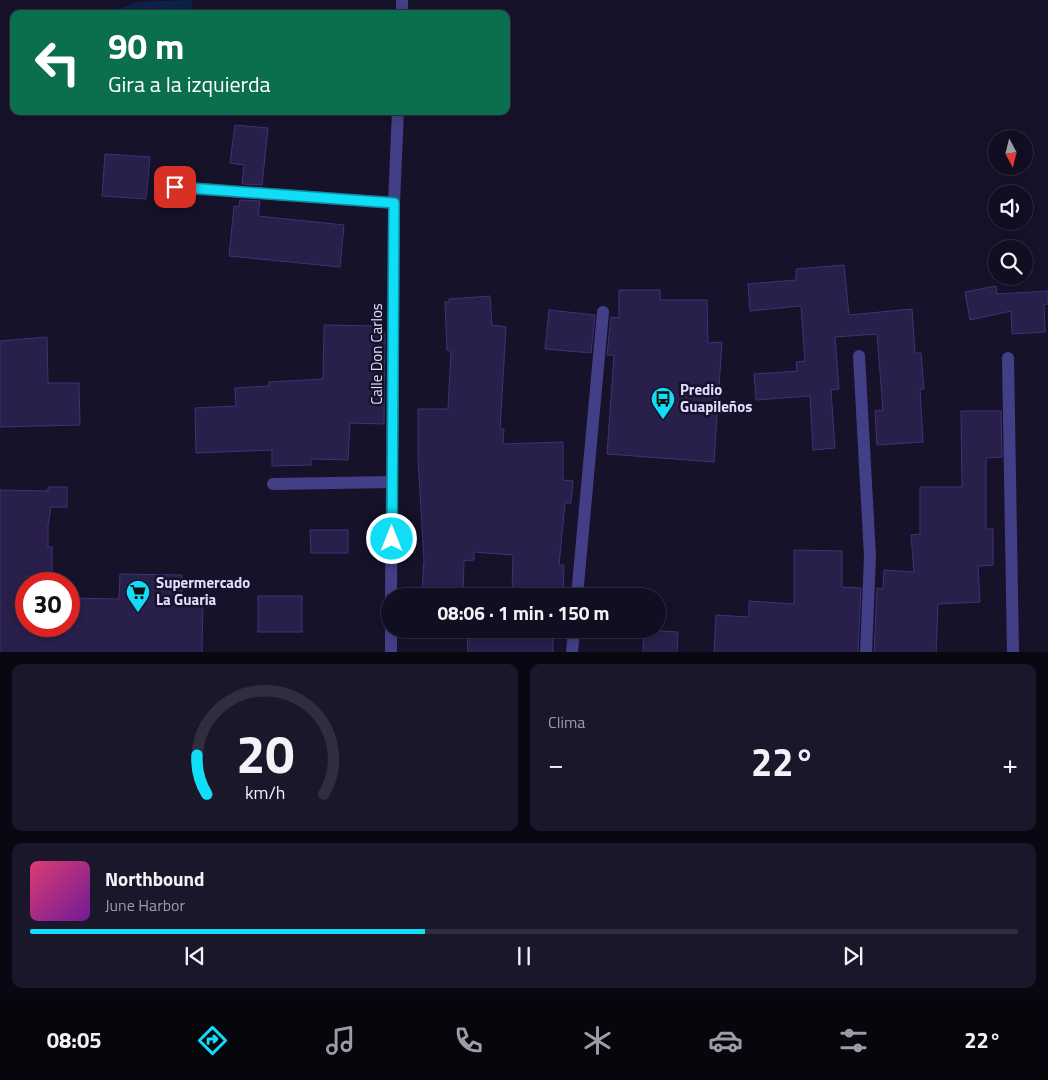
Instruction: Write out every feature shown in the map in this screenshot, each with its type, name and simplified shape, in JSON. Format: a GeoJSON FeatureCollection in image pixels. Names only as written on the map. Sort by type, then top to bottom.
{"type":"FeatureCollection","features":[{"type":"Feature","properties":{"kind":"street","name":"Calle Don Carlos"},"geometry":{"type":"LineString","coordinates":[[392,588],[394,203],[398,115]]}},
{"type":"Feature","properties":{"kind":"street"},"geometry":{"type":"LineString","coordinates":[[175,187],[394,203]]}},
{"type":"Feature","properties":{"kind":"street"},"geometry":{"type":"LineString","coordinates":[[578,588],[603,312]]}},
{"type":"Feature","properties":{"kind":"street"},"geometry":{"type":"LineString","coordinates":[[859,356],[870,556],[866,652]]}},
{"type":"Feature","properties":{"kind":"street"},"geometry":{"type":"LineString","coordinates":[[1008,358],[1013,652]]}},
{"type":"Feature","properties":{"kind":"street"},"geometry":{"type":"LineString","coordinates":[[273,484],[392,482]]}},
{"type":"Feature","properties":{"kind":"street"},"geometry":{"type":"LineString","coordinates":[[391,638],[391,652]]}},
{"type":"Feature","properties":{"kind":"street"},"geometry":{"type":"LineString","coordinates":[[572,652],[573,638]]}},
{"type":"Feature","properties":{"kind":"water"},"geometry":{"type":"Polygon","coordinates":[[[191,0],[193,10],[115,10],[139,2],[191,0]]]}},
{"type":"Feature","properties":{"kind":"building"},"geometry":{"type":"Polygon","coordinates":[[[235,125],[268,128],[262,185],[242,184],[244,165],[230,163],[235,125]]]}},
{"type":"Feature","properties":{"kind":"building"},"geometry":{"type":"Polygon","coordinates":[[[105,154],[150,157],[146,199],[102,196],[105,154]]]}},
{"type":"Feature","properties":{"kind":"building"},"geometry":{"type":"Polygon","coordinates":[[[240,200],[260,201],[258,216],[344,225],[340,267],[229,256],[234,206],[239,207],[240,200]]]}},
{"type":"Feature","properties":{"kind":"building"},"geometry":{"type":"Polygon","coordinates":[[[844,265],[849,315],[912,309],[915,353],[921,353],[924,389],[920,389],[923,442],[877,445],[875,411],[883,410],[877,334],[835,337],[839,389],[831,390],[835,448],[813,450],[810,396],[756,400],[754,374],[797,371],[796,362],[805,361],[801,306],[750,311],[748,284],[796,280],[796,269],[844,265]]]}},
{"type":"Feature","properties":{"kind":"building"},"geometry":{"type":"Polygon","coordinates":[[[996,286],[997,294],[1048,291],[1048,304],[1044,305],[1045,332],[1012,334],[1011,311],[970,320],[965,292],[996,286]]]}},
{"type":"Feature","properties":{"kind":"building"},"geometry":{"type":"Polygon","coordinates":[[[619,290],[660,290],[660,300],[707,300],[708,343],[722,342],[714,462],[607,454],[614,355],[607,355],[611,317],[619,318],[619,290]]]}},
{"type":"Feature","properties":{"kind":"building"},"geometry":{"type":"Polygon","coordinates":[[[490,296],[492,325],[506,327],[500,429],[504,429],[503,444],[563,442],[563,480],[573,481],[571,503],[565,503],[559,565],[564,565],[563,588],[512,588],[513,555],[474,552],[474,560],[464,561],[463,588],[422,588],[424,561],[418,458],[418,409],[448,409],[451,351],[447,350],[445,302],[449,302],[449,299],[490,296]]]}},
{"type":"Feature","properties":{"kind":"building"},"geometry":{"type":"Polygon","coordinates":[[[549,310],[595,315],[591,353],[545,349],[549,310]]]}},
{"type":"Feature","properties":{"kind":"building"},"geometry":{"type":"Polygon","coordinates":[[[324,325],[378,326],[378,332],[385,333],[384,424],[350,423],[348,460],[311,459],[311,465],[272,466],[272,450],[196,453],[195,408],[236,406],[235,388],[269,386],[269,382],[323,379],[324,325]]]}},
{"type":"Feature","properties":{"kind":"building"},"geometry":{"type":"Polygon","coordinates":[[[47,337],[48,383],[79,383],[80,425],[0,427],[0,341],[47,337]]]}},
{"type":"Feature","properties":{"kind":"building"},"geometry":{"type":"Polygon","coordinates":[[[961,411],[1001,411],[1002,457],[986,458],[986,529],[993,529],[993,565],[978,566],[980,602],[938,604],[936,652],[874,652],[877,588],[883,589],[884,570],[914,572],[911,535],[920,534],[920,487],[962,487],[961,411]]]}},
{"type":"Feature","properties":{"kind":"building"},"geometry":{"type":"Polygon","coordinates":[[[48,487],[67,487],[67,507],[51,507],[48,525],[48,547],[52,547],[52,572],[15,572],[15,637],[80,637],[80,598],[119,599],[120,574],[182,575],[182,600],[203,600],[202,652],[0,652],[0,490],[48,491],[48,487]]]}},
{"type":"Feature","properties":{"kind":"building"},"geometry":{"type":"Polygon","coordinates":[[[310,530],[348,530],[348,553],[311,553],[310,530]]]}},
{"type":"Feature","properties":{"kind":"building"},"geometry":{"type":"Polygon","coordinates":[[[794,550],[842,551],[842,587],[861,588],[858,652],[714,652],[716,615],[749,617],[749,601],[794,604],[794,550]]]}},
{"type":"Feature","properties":{"kind":"building"},"geometry":{"type":"Polygon","coordinates":[[[258,596],[302,596],[302,632],[258,632],[258,596]]]}},
{"type":"Feature","properties":{"kind":"building"},"geometry":{"type":"Polygon","coordinates":[[[666,631],[678,632],[677,652],[643,652],[644,638],[666,638],[666,631]]]}},
{"type":"Feature","properties":{"kind":"building"},"geometry":{"type":"Polygon","coordinates":[[[467,638],[553,638],[553,652],[468,652],[467,638]]]}},
{"type":"Feature","properties":{"kind":"place","name":"Predio Guapileños"},"geometry":{"type":"Point","coordinates":[663,420]}},
{"type":"Feature","properties":{"kind":"place","name":"Supermercado La Guaria"},"geometry":{"type":"Point","coordinates":[138,613]}},
{"type":"Feature","properties":{"kind":"route"},"geometry":{"type":"LineString","coordinates":[[175,187],[394,203],[392,539]]}}]}
